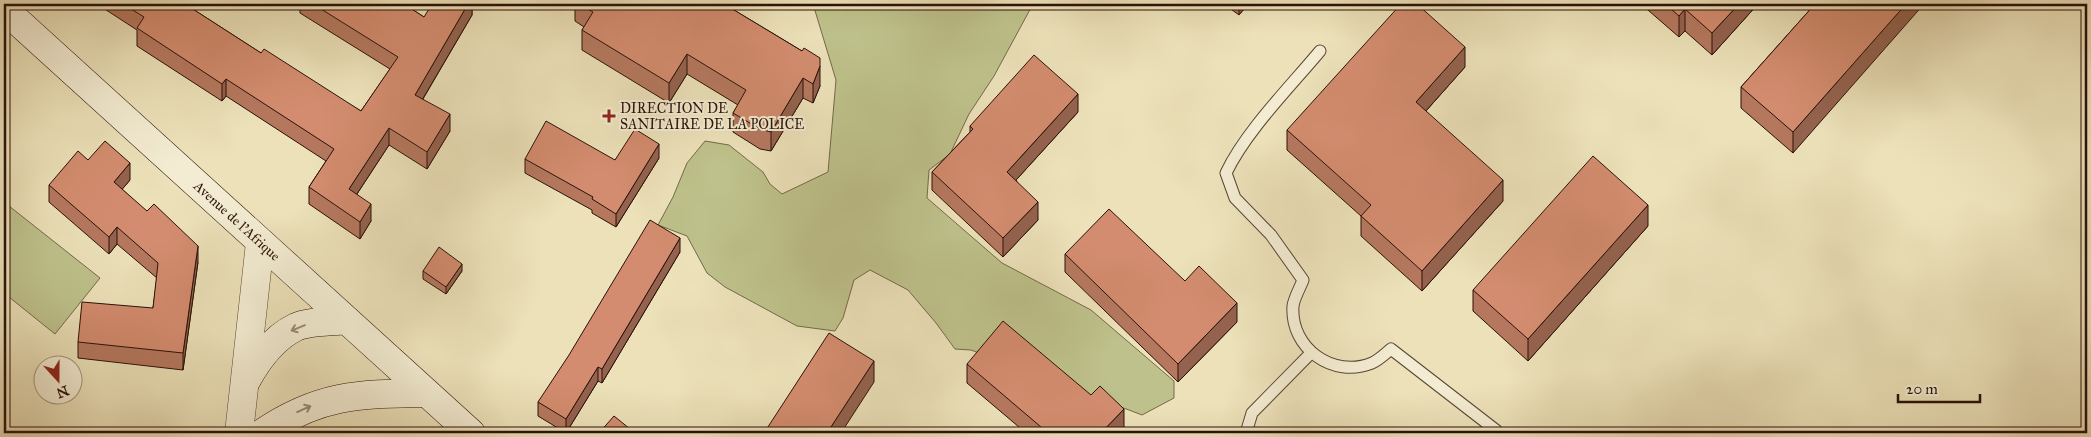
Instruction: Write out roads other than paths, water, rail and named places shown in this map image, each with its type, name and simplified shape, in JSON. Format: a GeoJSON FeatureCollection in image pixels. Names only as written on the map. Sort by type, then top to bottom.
{"type":"FeatureCollection","features":[{"type":"Feature","properties":{"kind":"main road","name":"Avenue de l'Afrique"},"geometry":{"type":"LineString","coordinates":[[4,9],[471,433]]}},
{"type":"Feature","properties":{"kind":"main road"},"geometry":{"type":"LineString","coordinates":[[239,433],[260,243]]}},
{"type":"Feature","properties":{"kind":"main road"},"geometry":{"type":"LineString","coordinates":[[246,381],[256,362],[267,348],[296,327],[346,320]]}},
{"type":"Feature","properties":{"kind":"main road"},"geometry":{"type":"LineString","coordinates":[[262,433],[282,420],[329,400],[367,395],[426,393]]}},
{"type":"Feature","properties":{"kind":"lane"},"geometry":{"type":"LineString","coordinates":[[1320,51],[1246,140],[1234,156],[1226,173],[1235,198],[1270,235],[1303,280],[1293,305],[1296,331],[1311,353],[1330,365],[1352,368],[1373,363],[1391,349],[1496,430]]}},
{"type":"Feature","properties":{"kind":"lane"},"geometry":{"type":"LineString","coordinates":[[1246,433],[1252,413],[1311,353]]}},
{"type":"Feature","properties":{"kind":"place","name":"DIRECTION DE SANITAIRE DE LA POLICE"},"geometry":{"type":"Point","coordinates":[609,116]}}]}
